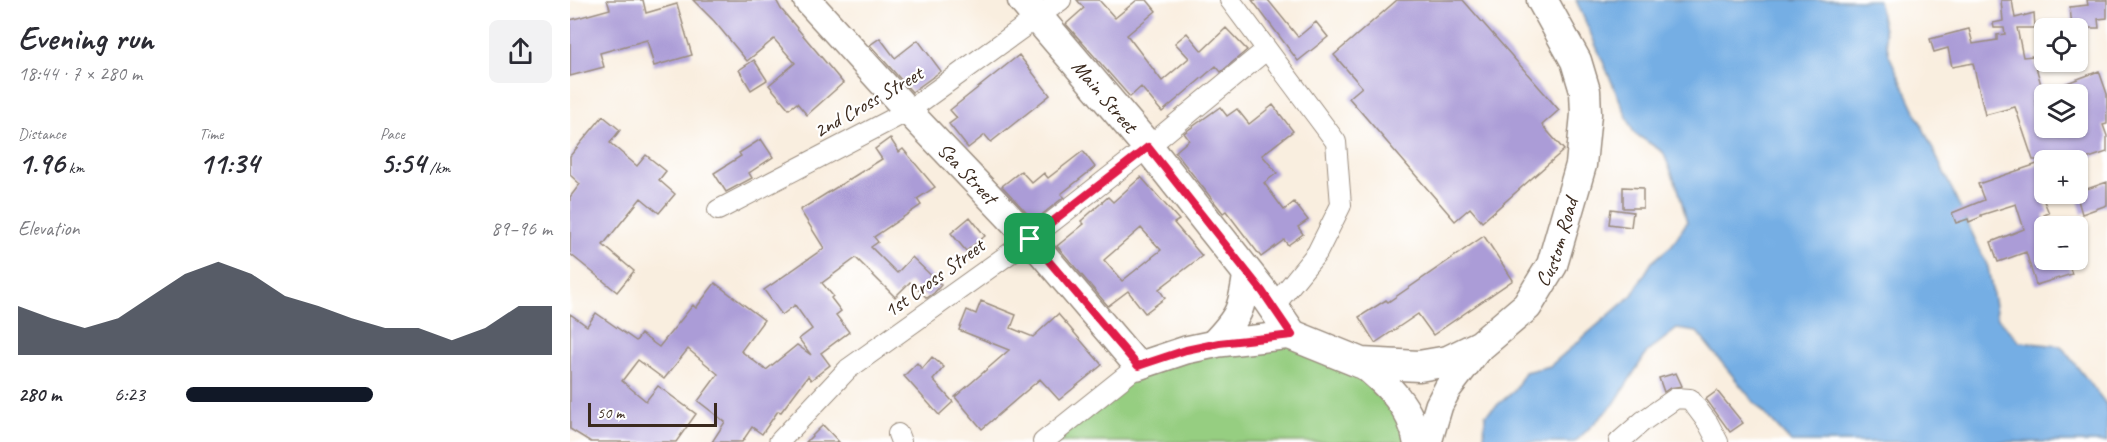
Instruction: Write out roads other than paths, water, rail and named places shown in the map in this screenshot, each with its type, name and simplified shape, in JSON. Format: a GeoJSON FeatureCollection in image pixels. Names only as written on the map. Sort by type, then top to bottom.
{"type":"FeatureCollection","features":[{"type":"Feature","properties":{"kind":"main road","name":"Custom Road"},"geometry":{"type":"LineString","coordinates":[[1361,363],[1419,366],[1448,361],[1481,345],[1527,306],[1552,265],[1581,165],[1586,114],[1585,91],[1576,61],[1542,0]]}},
{"type":"Feature","properties":{"kind":"main road","name":"Main Street"},"geometry":{"type":"LineString","coordinates":[[1029,9],[1148,147],[1274,306],[1292,335]]}},
{"type":"Feature","properties":{"kind":"main road"},"geometry":{"type":"LineString","coordinates":[[1292,335],[1361,363]]}},
{"type":"Feature","properties":{"kind":"street","name":"Sea Street"},"geometry":{"type":"LineString","coordinates":[[807,0],[908,111],[1030,239],[1138,366]]}},
{"type":"Feature","properties":{"kind":"street","name":"2nd Cross Street"},"geometry":{"type":"LineString","coordinates":[[718,210],[908,111],[1029,9],[1061,0]]}},
{"type":"Feature","properties":{"kind":"street"},"geometry":{"type":"LineString","coordinates":[[1230,0],[1336,142],[1341,205],[1317,253],[1274,306]]}},
{"type":"Feature","properties":{"kind":"street","name":"1st Cross Street"},"geometry":{"type":"LineString","coordinates":[[779,442],[848,369],[1030,239],[1148,147],[1266,50]]}},
{"type":"Feature","properties":{"kind":"street"},"geometry":{"type":"LineString","coordinates":[[1213,344],[1233,323],[1244,301],[1247,272]]}},
{"type":"Feature","properties":{"kind":"street"},"geometry":{"type":"LineString","coordinates":[[1042,442],[1138,366],[1186,350],[1213,344],[1292,335]]}},
{"type":"Feature","properties":{"kind":"street"},"geometry":{"type":"LineString","coordinates":[[1428,442],[1439,405],[1448,387],[1481,345]]}},
{"type":"Feature","properties":{"kind":"street"},"geometry":{"type":"LineString","coordinates":[[1361,363],[1384,382],[1404,406],[1416,431],[1417,442]]}},
{"type":"Feature","properties":{"kind":"street"},"geometry":{"type":"LineString","coordinates":[[1619,442],[1643,421],[1676,398],[1689,399],[1708,423],[1718,442]]}},
{"type":"Feature","properties":{"kind":"water"},"geometry":{"type":"Polygon","coordinates":[[[1576,0],[1878,0],[1889,55],[1988,267],[1997,317],[2020,342],[2061,346],[2107,405],[2107,442],[1791,442],[1753,401],[1697,332],[1677,329],[1647,352],[1614,404],[1575,442],[1484,442],[1485,415],[1514,391],[1525,372],[1550,366],[1632,295],[1652,262],[1672,245],[1687,222],[1678,188],[1663,152],[1634,133],[1576,0]]]}}]}
